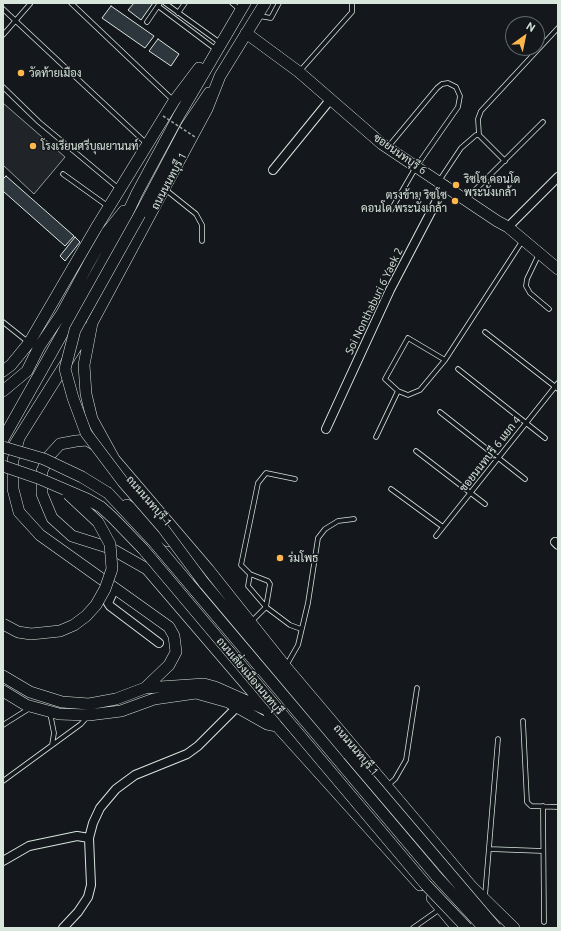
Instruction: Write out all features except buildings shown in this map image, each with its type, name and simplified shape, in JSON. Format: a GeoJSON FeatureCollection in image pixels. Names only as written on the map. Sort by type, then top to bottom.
{"type":"FeatureCollection","features":[{"type":"Feature","properties":{"kind":"main road","name":"ถนนนนทบุรี 1"},"geometry":{"type":"LineString","coordinates":[[265,3],[220,76],[208,109],[92,323],[84,365],[86,394],[92,419],[114,459],[251,622],[286,667],[472,887],[485,897],[514,928]]}},
{"type":"Feature","properties":{"kind":"main road","name":"ถนนนนทบุรี 1"},"geometry":{"type":"LineString","coordinates":[[3,439],[116,238],[138,193],[228,29],[239,5]]}},
{"type":"Feature","properties":{"kind":"main road"},"geometry":{"type":"LineString","coordinates":[[3,371],[29,343],[109,207],[174,101],[228,29]]}},
{"type":"Feature","properties":{"kind":"main road","name":"ซอยนนทบุรี 6"},"geometry":{"type":"LineString","coordinates":[[246,33],[299,72],[330,100],[388,147],[508,227],[557,266]]}},
{"type":"Feature","properties":{"kind":"main road"},"geometry":{"type":"LineString","coordinates":[[204,583],[163,528],[123,482],[86,433],[73,398],[65,369],[75,330],[140,214],[186,127],[220,76]]}},
{"type":"Feature","properties":{"kind":"main road"},"geometry":{"type":"LineString","coordinates":[[3,391],[27,371],[39,347],[62,313],[107,232],[138,193]]}},
{"type":"Feature","properties":{"kind":"main road"},"geometry":{"type":"LineString","coordinates":[[3,467],[19,438],[92,323]]}},
{"type":"Feature","properties":{"kind":"main road"},"geometry":{"type":"LineString","coordinates":[[19,438],[13,460],[13,482],[19,512],[40,535],[169,627],[174,636],[176,652],[169,665],[145,688]]}},
{"type":"Feature","properties":{"kind":"main road"},"geometry":{"type":"LineString","coordinates":[[114,459],[87,440],[76,440],[60,444],[48,456],[42,471],[42,494],[52,518],[72,536],[110,548],[147,569],[267,710],[277,726],[457,928]]}},
{"type":"Feature","properties":{"kind":"main road"},"geometry":{"type":"LineString","coordinates":[[3,447],[44,459],[82,477],[139,513],[161,533],[496,928]]}},
{"type":"Feature","properties":{"kind":"main road","name":"ถนนเลี่ยงเมืองนนทบุรี"},"geometry":{"type":"LineString","coordinates":[[3,467],[59,486],[101,507],[143,549],[426,885],[467,928]]}},
{"type":"Feature","properties":{"kind":"main road"},"geometry":{"type":"LineString","coordinates":[[3,624],[18,632],[31,634],[60,631],[74,625],[86,616],[96,605],[105,589],[112,569],[110,544],[98,522],[59,486]]}},
{"type":"Feature","properties":{"kind":"main road","name":"ถนนเลี่ยงเมืองนนทบุรี"},"geometry":{"type":"LineString","coordinates":[[108,493],[153,541],[437,877],[484,928]]}},
{"type":"Feature","properties":{"kind":"main road"},"geometry":{"type":"LineString","coordinates":[[3,676],[30,692],[62,702],[88,704],[116,699],[145,688],[204,684],[215,687],[267,710]]}},
{"type":"Feature","properties":{"kind":"main road"},"geometry":{"type":"LineString","coordinates":[[3,691],[32,707],[59,714],[89,715],[121,711],[154,699],[196,693],[228,702],[267,724],[277,726]]}},
{"type":"Feature","properties":{"kind":"main road"},"geometry":{"type":"LineString","coordinates":[[442,911],[456,919],[469,914],[474,906],[472,887]]}},
{"type":"Feature","properties":{"kind":"street"},"geometry":{"type":"LineString","coordinates":[[273,170],[330,100]]}},
{"type":"Feature","properties":{"kind":"street"},"geometry":{"type":"LineString","coordinates":[[508,227],[558,177]]}},
{"type":"Feature","properties":{"kind":"street","name":"Soi Nonthaburi 6 Yaek 2"},"geometry":{"type":"LineString","coordinates":[[326,429],[390,290],[442,183]]}},
{"type":"Feature","properties":{"kind":"street"},"geometry":{"type":"LineString","coordinates":[[116,588],[109,600],[110,606],[159,643]]}},
{"type":"Feature","properties":{"kind":"street"},"geometry":{"type":"LineString","coordinates":[[63,928],[78,912],[88,897],[92,885],[89,838],[93,823],[100,808],[116,789],[135,775],[187,754],[198,746],[237,707]]}},
{"type":"Feature","properties":{"kind":"street"},"geometry":{"type":"LineString","coordinates":[[3,861],[29,846],[77,836],[89,838]]}},
{"type":"Feature","properties":{"kind":"lane"},"geometry":{"type":"LineString","coordinates":[[71,3],[174,101]]}},
{"type":"Feature","properties":{"kind":"lane"},"geometry":{"type":"LineString","coordinates":[[165,3],[216,45]]}},
{"type":"Feature","properties":{"kind":"lane"},"geometry":{"type":"LineString","coordinates":[[178,13],[185,3]]}},
{"type":"Feature","properties":{"kind":"lane"},"geometry":{"type":"LineString","coordinates":[[258,15],[265,18],[271,18],[279,3]]}},
{"type":"Feature","properties":{"kind":"lane"},"geometry":{"type":"LineString","coordinates":[[299,72],[352,12],[352,3]]}},
{"type":"Feature","properties":{"kind":"lane"},"geometry":{"type":"LineString","coordinates":[[3,35],[30,4]]}},
{"type":"Feature","properties":{"kind":"lane"},"geometry":{"type":"LineString","coordinates":[[147,22],[159,5],[216,45]]}},
{"type":"Feature","properties":{"kind":"lane"},"geometry":{"type":"LineString","coordinates":[[3,9],[148,145]]}},
{"type":"Feature","properties":{"kind":"lane"},"geometry":{"type":"LineString","coordinates":[[505,161],[479,135],[478,119],[481,111],[558,28]]}},
{"type":"Feature","properties":{"kind":"lane"},"geometry":{"type":"LineString","coordinates":[[388,147],[437,88],[442,84],[448,83],[456,87],[460,96],[458,107],[416,167],[391,210]]}},
{"type":"Feature","properties":{"kind":"lane"},"geometry":{"type":"LineString","coordinates":[[3,87],[39,122],[120,190]]}},
{"type":"Feature","properties":{"kind":"lane"},"geometry":{"type":"LineString","coordinates":[[466,199],[543,122]]}},
{"type":"Feature","properties":{"kind":"lane"},"geometry":{"type":"LineString","coordinates":[[442,183],[461,148],[476,135],[479,135]]}},
{"type":"Feature","properties":{"kind":"lane"},"geometry":{"type":"LineString","coordinates":[[63,174],[109,207]]}},
{"type":"Feature","properties":{"kind":"lane"},"geometry":{"type":"LineString","coordinates":[[166,189],[196,214],[202,225],[202,241]]}},
{"type":"Feature","properties":{"kind":"lane"},"geometry":{"type":"LineString","coordinates":[[445,360],[413,340],[407,339],[385,379],[398,392],[408,395],[420,390],[445,360],[523,240]]}},
{"type":"Feature","properties":{"kind":"lane"},"geometry":{"type":"LineString","coordinates":[[539,253],[527,279],[526,286],[530,293],[548,308]]}},
{"type":"Feature","properties":{"kind":"lane"},"geometry":{"type":"LineString","coordinates":[[3,322],[29,343]]}},
{"type":"Feature","properties":{"kind":"lane"},"geometry":{"type":"LineString","coordinates":[[484,332],[557,386]]}},
{"type":"Feature","properties":{"kind":"lane"},"geometry":{"type":"LineString","coordinates":[[458,369],[545,438]]}},
{"type":"Feature","properties":{"kind":"lane","name":"ซอยนนทบุรี 6 แยก 4"},"geometry":{"type":"LineString","coordinates":[[436,536],[526,422],[557,386]]}},
{"type":"Feature","properties":{"kind":"lane"},"geometry":{"type":"LineString","coordinates":[[376,437],[398,392]]}},
{"type":"Feature","properties":{"kind":"lane"},"geometry":{"type":"LineString","coordinates":[[440,412],[525,479]]}},
{"type":"Feature","properties":{"kind":"lane"},"geometry":{"type":"LineString","coordinates":[[416,451],[484,504]]}},
{"type":"Feature","properties":{"kind":"lane"},"geometry":{"type":"LineString","coordinates":[[251,622],[266,607],[270,584],[268,581],[250,574],[241,565],[258,483],[266,473],[295,479]]}},
{"type":"Feature","properties":{"kind":"lane"},"geometry":{"type":"LineString","coordinates":[[391,489],[443,527]]}},
{"type":"Feature","properties":{"kind":"lane"},"geometry":{"type":"LineString","coordinates":[[286,667],[298,645],[308,603],[318,538],[325,530],[338,521],[354,519]]}},
{"type":"Feature","properties":{"kind":"lane"},"geometry":{"type":"LineString","coordinates":[[250,574],[248,587],[266,607],[290,625],[301,629]]}},
{"type":"Feature","properties":{"kind":"lane"},"geometry":{"type":"LineString","coordinates":[[387,786],[395,779],[406,760],[417,688]]}},
{"type":"Feature","properties":{"kind":"lane"},"geometry":{"type":"LineString","coordinates":[[3,724],[32,707]]}},
{"type":"Feature","properties":{"kind":"lane"},"geometry":{"type":"LineString","coordinates":[[49,711],[54,733],[52,746]]}},
{"type":"Feature","properties":{"kind":"lane"},"geometry":{"type":"LineString","coordinates":[[3,781],[81,724],[89,715]]}},
{"type":"Feature","properties":{"kind":"lane"},"geometry":{"type":"LineString","coordinates":[[523,720],[527,802],[531,806],[558,807]]}},
{"type":"Feature","properties":{"kind":"lane"},"geometry":{"type":"LineString","coordinates":[[485,897],[498,739]]}},
{"type":"Feature","properties":{"kind":"lane"},"geometry":{"type":"LineString","coordinates":[[543,806],[544,922]]}},
{"type":"Feature","properties":{"kind":"lane"},"geometry":{"type":"LineString","coordinates":[[488,849],[543,851]]}},
{"type":"Feature","properties":{"kind":"lane"},"geometry":{"type":"LineString","coordinates":[[412,928],[442,911]]}},
{"type":"Feature","properties":{"kind":"path"},"geometry":{"type":"LineString","coordinates":[[163,116],[195,137]]}},
{"type":"Feature","properties":{"kind":"shaded area"},"geometry":{"type":"Polygon","coordinates":[[[3,103],[65,157],[34,194],[3,165],[3,103]]]}},
{"type":"Feature","properties":{"kind":"place","name":"วัดท้ายเมือง"},"geometry":{"type":"Point","coordinates":[21,73]}},
{"type":"Feature","properties":{"kind":"place","name":"โรงเรียนศรีบุณยานนท์"},"geometry":{"type":"Point","coordinates":[33,146]}},
{"type":"Feature","properties":{"kind":"place","name":"ริซโซ คอนโด พระนั่งเกล้า"},"geometry":{"type":"Point","coordinates":[456,185]}},
{"type":"Feature","properties":{"kind":"place","name":"ตรงข้าม ริซโซ คอนโด พระนั่งเกล้า"},"geometry":{"type":"Point","coordinates":[455,201]}},
{"type":"Feature","properties":{"kind":"place","name":"ร่มโพธ"},"geometry":{"type":"Point","coordinates":[280,558]}}]}
